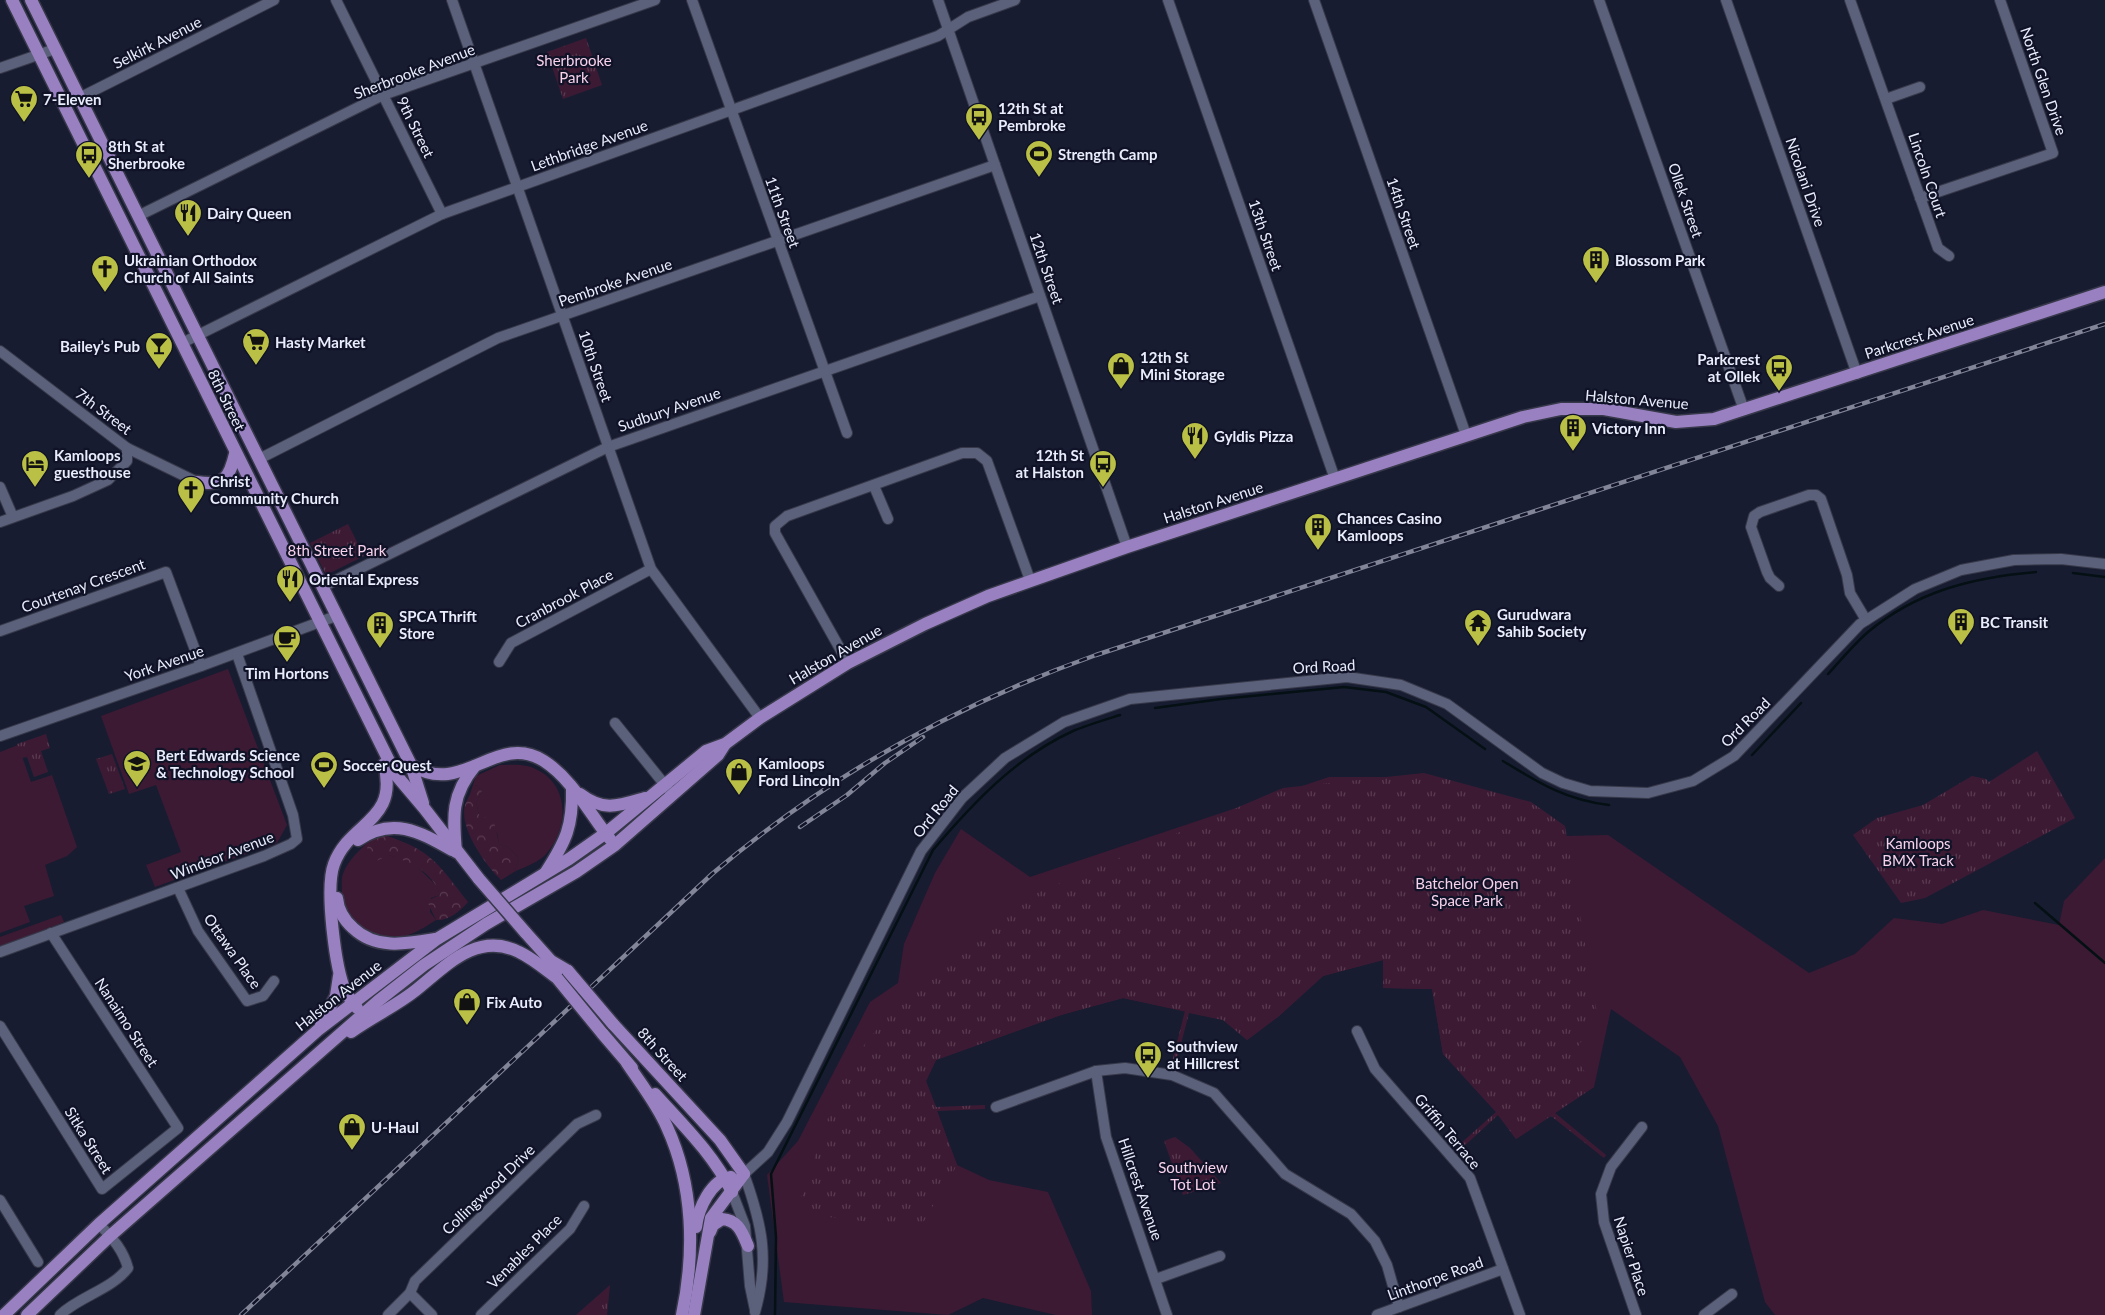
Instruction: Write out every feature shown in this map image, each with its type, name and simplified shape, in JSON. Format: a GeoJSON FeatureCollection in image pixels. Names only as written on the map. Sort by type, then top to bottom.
{"type":"FeatureCollection","features":[{"type":"Feature","properties":{"kind":"main road","name":"8th Street"},"geometry":{"type":"LineString","coordinates":[[12,0],[235,454],[396,775],[424,808],[456,852],[525,932],[562,974],[613,1024],[720,1140],[744,1174]]}},
{"type":"Feature","properties":{"kind":"main road","name":"8th Street"},"geometry":{"type":"LineString","coordinates":[[31,0],[411,765],[424,808]]}},
{"type":"Feature","properties":{"kind":"main road","name":"Parkcrest Avenue"},"geometry":{"type":"LineString","coordinates":[[1744,410],[2105,292]]}},
{"type":"Feature","properties":{"kind":"main road","name":"Halston Avenue"},"geometry":{"type":"LineString","coordinates":[[27,1315],[110,1236],[362,1014],[424,965],[486,924],[576,872],[615,845],[706,751],[725,744],[760,718],[848,663],[943,616],[1030,580],[1128,546],[1523,417],[1561,409],[1604,409],[1676,422],[1714,419],[1744,410]]}},
{"type":"Feature","properties":{"kind":"main road"},"geometry":{"type":"LineString","coordinates":[[197,482],[209,484],[226,478],[231,471],[235,454]]}},
{"type":"Feature","properties":{"kind":"main road"},"geometry":{"type":"LineString","coordinates":[[362,1014],[347,995],[339,971],[329,889],[334,864],[344,846],[381,808],[387,795],[388,777],[378,740]]}},
{"type":"Feature","properties":{"kind":"main road"},"geometry":{"type":"LineString","coordinates":[[411,765],[437,776],[458,773],[490,758],[508,754],[527,754],[542,760],[558,771],[615,845]]}},
{"type":"Feature","properties":{"kind":"main road"},"geometry":{"type":"LineString","coordinates":[[437,939],[400,944],[382,943],[362,936],[347,923],[338,908],[336,875],[344,856],[354,842],[371,831],[391,827],[417,831],[456,852],[455,801],[460,788],[475,766]]}},
{"type":"Feature","properties":{"kind":"main road"},"geometry":{"type":"LineString","coordinates":[[572,788],[590,802],[604,807],[650,797]]}},
{"type":"Feature","properties":{"kind":"main road"},"geometry":{"type":"LineString","coordinates":[[544,874],[564,844],[570,828],[573,809],[572,788]]}},
{"type":"Feature","properties":{"kind":"main road","name":"Halston Avenue"},"geometry":{"type":"LineString","coordinates":[[4,1315],[99,1224],[318,1030],[353,1002],[437,939],[544,874],[606,833],[650,797],[669,790]]}},
{"type":"Feature","properties":{"kind":"main road"},"geometry":{"type":"LineString","coordinates":[[300,1067],[406,997],[468,950],[488,945],[504,946],[520,952],[562,974]]}},
{"type":"Feature","properties":{"kind":"main road"},"geometry":{"type":"LineString","coordinates":[[318,1030],[336,996],[339,971]]}},
{"type":"Feature","properties":{"kind":"main road","name":"8th Street"},"geometry":{"type":"LineString","coordinates":[[562,974],[602,1033],[706,1151],[725,1178],[732,1192]]}},
{"type":"Feature","properties":{"kind":"main road"},"geometry":{"type":"LineString","coordinates":[[627,1063],[654,1103],[677,1152],[689,1207],[690,1262]]}},
{"type":"Feature","properties":{"kind":"main road"},"geometry":{"type":"LineString","coordinates":[[682,1315],[698,1212],[704,1199],[725,1178],[744,1174]]}},
{"type":"Feature","properties":{"kind":"main road"},"geometry":{"type":"LineString","coordinates":[[694,1315],[711,1218],[744,1174]]}},
{"type":"Feature","properties":{"kind":"main road"},"geometry":{"type":"LineString","coordinates":[[706,1238],[714,1225],[722,1218],[729,1219],[741,1228],[748,1246]]}},
{"type":"Feature","properties":{"kind":"street","name":"Selkirk Avenue"},"geometry":{"type":"LineString","coordinates":[[80,98],[274,0]]}},
{"type":"Feature","properties":{"kind":"street","name":"9th Street"},"geometry":{"type":"LineString","coordinates":[[336,0],[442,214]]}},
{"type":"Feature","properties":{"kind":"street","name":"10th Street"},"geometry":{"type":"LineString","coordinates":[[452,0],[651,569],[760,718]]}},
{"type":"Feature","properties":{"kind":"street","name":"Sherbrooke Avenue"},"geometry":{"type":"LineString","coordinates":[[138,216],[383,95],[655,0]]}},
{"type":"Feature","properties":{"kind":"street","name":"11th Street"},"geometry":{"type":"LineString","coordinates":[[692,0],[847,433]]}},
{"type":"Feature","properties":{"kind":"street","name":"12th Street"},"geometry":{"type":"LineString","coordinates":[[938,0],[1128,546]]}},
{"type":"Feature","properties":{"kind":"street","name":"Lethbridge Avenue"},"geometry":{"type":"LineString","coordinates":[[182,343],[442,214],[938,36],[968,17],[1015,0]]}},
{"type":"Feature","properties":{"kind":"street","name":"13th Street"},"geometry":{"type":"LineString","coordinates":[[1168,0],[1336,479]]}},
{"type":"Feature","properties":{"kind":"street","name":"14th Street"},"geometry":{"type":"LineString","coordinates":[[1314,0],[1466,435]]}},
{"type":"Feature","properties":{"kind":"street","name":"Ollek Street"},"geometry":{"type":"LineString","coordinates":[[1599,0],[1744,410]]}},
{"type":"Feature","properties":{"kind":"street","name":"Nicolani Drive"},"geometry":{"type":"LineString","coordinates":[[1726,0],[1857,374]]}},
{"type":"Feature","properties":{"kind":"street","name":"Lincoln Court"},"geometry":{"type":"LineString","coordinates":[[1850,0],[1938,248],[1949,256]]}},
{"type":"Feature","properties":{"kind":"street","name":"North Glen Drive"},"geometry":{"type":"LineString","coordinates":[[1920,198],[2053,153],[2000,0]]}},
{"type":"Feature","properties":{"kind":"street"},"geometry":{"type":"LineString","coordinates":[[0,68],[55,49]]}},
{"type":"Feature","properties":{"kind":"street"},"geometry":{"type":"LineString","coordinates":[[1886,99],[1920,87]]}},
{"type":"Feature","properties":{"kind":"street","name":"Pembroke Avenue"},"geometry":{"type":"LineString","coordinates":[[259,459],[498,338],[995,165]]}},
{"type":"Feature","properties":{"kind":"street","name":"Sudbury Avenue"},"geometry":{"type":"LineString","coordinates":[[322,587],[608,447],[1040,296]]}},
{"type":"Feature","properties":{"kind":"street","name":"7th Street"},"geometry":{"type":"LineString","coordinates":[[0,351],[127,448],[197,482]]}},
{"type":"Feature","properties":{"kind":"street"},"geometry":{"type":"LineString","coordinates":[[0,522],[73,496],[108,480],[127,462],[127,448]]}},
{"type":"Feature","properties":{"kind":"street"},"geometry":{"type":"LineString","coordinates":[[848,663],[778,540],[775,526],[787,516],[962,453],[977,453],[987,461],[1030,580]]}},
{"type":"Feature","properties":{"kind":"street"},"geometry":{"type":"LineString","coordinates":[[874,486],[888,519]]}},
{"type":"Feature","properties":{"kind":"street"},"geometry":{"type":"LineString","coordinates":[[0,487],[13,517]]}},
{"type":"Feature","properties":{"kind":"street"},"geometry":{"type":"LineString","coordinates":[[1779,586],[1770,578],[1767,572],[1751,527],[1752,520],[1760,512],[1809,495],[1816,495],[1821,499],[1833,533],[1847,575],[1850,593],[1866,620]]}},
{"type":"Feature","properties":{"kind":"street","name":"Ord Road"},"geometry":{"type":"LineString","coordinates":[[744,1174],[762,1158],[787,1122],[921,851],[962,798],[1006,758],[1064,722],[1130,699],[1347,677],[1401,685],[1447,704],[1542,773],[1563,783],[1590,791],[1648,793],[1693,781],[1734,756],[1866,620],[1915,588],[1960,570],[2014,560],[2061,559],[2105,564]]}},
{"type":"Feature","properties":{"kind":"street","name":"Cranbrook Place"},"geometry":{"type":"LineString","coordinates":[[500,662],[511,643],[651,569]]}},
{"type":"Feature","properties":{"kind":"street","name":"Courtenay Crescent"},"geometry":{"type":"LineString","coordinates":[[0,631],[166,572],[202,666]]}},
{"type":"Feature","properties":{"kind":"street","name":"York Avenue"},"geometry":{"type":"LineString","coordinates":[[0,736],[237,654],[336,616]]}},
{"type":"Feature","properties":{"kind":"street","name":"Windsor Avenue"},"geometry":{"type":"LineString","coordinates":[[0,952],[264,856],[297,840],[298,835],[293,815],[237,654]]}},
{"type":"Feature","properties":{"kind":"street"},"geometry":{"type":"LineString","coordinates":[[615,723],[669,790]]}},
{"type":"Feature","properties":{"kind":"street","name":"Ottawa Place"},"geometry":{"type":"LineString","coordinates":[[178,888],[198,931],[247,1001],[263,996],[274,981]]}},
{"type":"Feature","properties":{"kind":"street","name":"Nanaimo Street"},"geometry":{"type":"LineString","coordinates":[[51,933],[178,1128]]}},
{"type":"Feature","properties":{"kind":"street","name":"Sitka Street"},"geometry":{"type":"LineString","coordinates":[[0,1026],[102,1188],[178,1128]]}},
{"type":"Feature","properties":{"kind":"street","name":"Griffin Terrace"},"geometry":{"type":"LineString","coordinates":[[1357,1031],[1375,1069],[1470,1178],[1520,1315]]}},
{"type":"Feature","properties":{"kind":"street"},"geometry":{"type":"LineString","coordinates":[[996,1107],[1096,1071],[1125,1068],[1172,1075],[1214,1093],[1285,1174],[1351,1214],[1375,1241],[1387,1265],[1399,1307]]}},
{"type":"Feature","properties":{"kind":"street","name":"Hillcrest Avenue"},"geometry":{"type":"LineString","coordinates":[[1096,1071],[1106,1137],[1167,1315]]}},
{"type":"Feature","properties":{"kind":"street","name":"Collingwood Drive"},"geometry":{"type":"LineString","coordinates":[[388,1315],[410,1293],[415,1280],[577,1124],[596,1115]]}},
{"type":"Feature","properties":{"kind":"street","name":"Napier Place"},"geometry":{"type":"LineString","coordinates":[[1636,1315],[1604,1222],[1601,1194],[1611,1167],[1642,1127]]}},
{"type":"Feature","properties":{"kind":"street"},"geometry":{"type":"LineString","coordinates":[[744,1174],[761,1228],[764,1256],[763,1286],[755,1314]]}},
{"type":"Feature","properties":{"kind":"street"},"geometry":{"type":"LineString","coordinates":[[732,1192],[745,1226],[750,1286],[755,1314]]}},
{"type":"Feature","properties":{"kind":"street"},"geometry":{"type":"LineString","coordinates":[[0,1200],[38,1262]]}},
{"type":"Feature","properties":{"kind":"street","name":"Venables Place"},"geometry":{"type":"LineString","coordinates":[[481,1315],[570,1229],[584,1206]]}},
{"type":"Feature","properties":{"kind":"street"},"geometry":{"type":"LineString","coordinates":[[60,1315],[68,1307],[121,1277],[128,1268],[125,1255],[99,1224]]}},
{"type":"Feature","properties":{"kind":"street"},"geometry":{"type":"LineString","coordinates":[[1156,1279],[1220,1256]]}},
{"type":"Feature","properties":{"kind":"street","name":"Linthorpe Road"},"geometry":{"type":"LineString","coordinates":[[1377,1315],[1503,1269]]}},
{"type":"Feature","properties":{"kind":"street"},"geometry":{"type":"LineString","coordinates":[[410,1293],[432,1315]]}},
{"type":"Feature","properties":{"kind":"street"},"geometry":{"type":"LineString","coordinates":[[1704,1315],[1732,1294]]}},
{"type":"Feature","properties":{"kind":"green space","name":"Sherbrooke Park"},"geometry":{"type":"Polygon","coordinates":[[[586,38],[602,85],[563,99],[547,52],[586,38]]]}},
{"type":"Feature","properties":{"kind":"green space","name":"8th Street Park"},"geometry":{"type":"Polygon","coordinates":[[[348,524],[364,556],[326,575],[310,543],[348,524]]]}},
{"type":"Feature","properties":{"kind":"green space"},"geometry":{"type":"Polygon","coordinates":[[[228,669],[287,825],[277,843],[155,887],[146,865],[181,852],[156,785],[129,794],[101,716],[228,669]]]}},
{"type":"Feature","properties":{"kind":"green space"},"geometry":{"type":"Polygon","coordinates":[[[46,734],[50,748],[41,751],[48,772],[34,777],[27,757],[22,758],[17,744],[46,734]]]}},
{"type":"Feature","properties":{"kind":"green space"},"geometry":{"type":"Polygon","coordinates":[[[18,745],[31,782],[52,775],[77,847],[67,856],[45,865],[54,896],[24,906],[30,922],[0,933],[0,752],[18,745]]]}},
{"type":"Feature","properties":{"kind":"green space","name":"Kamloops BMX Track"},"geometry":{"type":"Polygon","coordinates":[[[2037,751],[2075,818],[1925,898],[1901,903],[1853,835],[1877,818],[1923,805],[1972,776],[1986,779],[1989,782],[2037,751]]]}},
{"type":"Feature","properties":{"kind":"green space"},"geometry":{"type":"Polygon","coordinates":[[[112,754],[125,789],[109,794],[96,759],[112,754]]]}},
{"type":"Feature","properties":{"kind":"green space"},"geometry":{"type":"Polygon","coordinates":[[[500,765],[524,765],[541,772],[551,780],[558,790],[562,802],[560,828],[555,841],[547,853],[536,862],[514,872],[519,858],[508,847],[499,844],[497,833],[480,818],[476,803],[482,791],[476,785],[468,800],[476,776],[500,765]]]}},
{"type":"Feature","properties":{"kind":"green space","name":"Batchelor Open Space Park"},"geometry":{"type":"Polygon","coordinates":[[[1424,773],[1531,802],[1565,826],[1598,1019],[1573,1053],[1594,1087],[1555,1113],[1606,1155],[1604,1158],[1551,1116],[1516,1139],[1498,1115],[1462,1148],[1459,1145],[1496,1112],[1443,1054],[1432,989],[1383,988],[1383,960],[1323,976],[1279,1016],[1247,1040],[1223,1020],[1189,1013],[1176,1063],[1172,1062],[1185,1011],[1123,998],[1061,1015],[936,1060],[926,1081],[936,1107],[985,1105],[985,1109],[937,1111],[957,1165],[920,1228],[796,1213],[844,1070],[900,1001],[1037,893],[1283,788],[1424,773]]]}},
{"type":"Feature","properties":{"kind":"green space"},"geometry":{"type":"Polygon","coordinates":[[[1329,777],[1438,777],[1567,836],[1608,835],[1809,973],[1855,954],[1894,918],[1942,924],[1983,910],[2059,925],[2064,901],[2105,858],[2105,1315],[1775,1315],[1765,1302],[1718,1126],[1680,1057],[1611,1009],[1594,1087],[1516,1139],[1496,1112],[1443,1054],[1432,989],[1383,988],[1383,960],[1323,976],[1279,1016],[1247,1040],[1223,1020],[1123,998],[1061,1015],[936,1060],[926,1081],[957,1165],[989,1180],[1048,1192],[1091,1291],[1092,1315],[1056,1315],[983,1298],[948,1315],[784,1302],[767,1175],[798,1141],[870,1002],[898,983],[904,944],[935,873],[961,829],[1030,877],[1329,777]]]}},
{"type":"Feature","properties":{"kind":"green space"},"geometry":{"type":"Polygon","coordinates":[[[476,785],[482,791],[476,803],[480,818],[493,817],[499,844],[508,847],[519,858],[514,872],[501,880],[481,856],[466,825],[465,805],[476,785]]]}},
{"type":"Feature","properties":{"kind":"green space"},"geometry":{"type":"Polygon","coordinates":[[[384,835],[413,846],[433,860],[468,902],[450,917],[436,920],[427,901],[440,895],[437,887],[426,874],[413,865],[389,855],[374,862],[366,853],[369,841],[384,835]]]}},
{"type":"Feature","properties":{"kind":"green space"},"geometry":{"type":"Polygon","coordinates":[[[369,841],[389,855],[412,862],[437,886],[440,895],[431,898],[430,912],[436,920],[408,935],[397,937],[386,936],[364,929],[349,914],[344,904],[342,876],[351,860],[369,841]]]}},
{"type":"Feature","properties":{"kind":"green space"},"geometry":{"type":"Polygon","coordinates":[[[61,915],[64,922],[0,947],[0,937],[61,915]]]}},
{"type":"Feature","properties":{"kind":"green space","name":"Southview Tot Lot"},"geometry":{"type":"Polygon","coordinates":[[[1175,1137],[1190,1148],[1221,1183],[1183,1195],[1164,1141],[1175,1137]]]}},
{"type":"Feature","properties":{"kind":"green space"},"geometry":{"type":"Polygon","coordinates":[[[610,1285],[607,1315],[576,1315],[610,1285]]]}},
{"type":"Feature","properties":{"kind":"waterway"},"geometry":{"type":"LineString","coordinates":[[1828,674],[1868,632],[1906,606],[1926,596],[1969,582],[2036,572]]}},
{"type":"Feature","properties":{"kind":"waterway"},"geometry":{"type":"LineString","coordinates":[[2073,573],[2105,577]]}},
{"type":"Feature","properties":{"kind":"waterway"},"geometry":{"type":"LineString","coordinates":[[1155,708],[1221,699],[1344,687],[1386,692],[1426,707],[1485,749]]}},
{"type":"Feature","properties":{"kind":"waterway"},"geometry":{"type":"LineString","coordinates":[[1752,755],[1801,703]]}},
{"type":"Feature","properties":{"kind":"waterway"},"geometry":{"type":"LineString","coordinates":[[775,1315],[776,1237],[771,1174],[933,850],[980,799],[1014,768],[1033,754],[1073,731],[1120,715]]}},
{"type":"Feature","properties":{"kind":"waterway"},"geometry":{"type":"LineString","coordinates":[[1503,761],[1566,795],[1609,805]]}},
{"type":"Feature","properties":{"kind":"waterway"},"geometry":{"type":"LineString","coordinates":[[2035,903],[2105,963]]}},
{"type":"Feature","properties":{"kind":"railway"},"geometry":{"type":"LineString","coordinates":[[241,1315],[712,874],[800,806],[846,775],[894,747],[993,697],[1096,655],[2105,324]]}},
{"type":"Feature","properties":{"kind":"railway"},"geometry":{"type":"LineString","coordinates":[[800,827],[847,795],[885,763],[923,737]]}},
{"type":"Feature","properties":{"kind":"place","name":"7-Eleven"},"geometry":{"type":"Point","coordinates":[24,123]}},
{"type":"Feature","properties":{"kind":"place","name":"12th St at Pembroke"},"geometry":{"type":"Point","coordinates":[979,141]}},
{"type":"Feature","properties":{"kind":"place","name":"Strength Camp"},"geometry":{"type":"Point","coordinates":[1039,178]}},
{"type":"Feature","properties":{"kind":"place","name":"8th St at Sherbrooke"},"geometry":{"type":"Point","coordinates":[89,179]}},
{"type":"Feature","properties":{"kind":"place","name":"Dairy Queen"},"geometry":{"type":"Point","coordinates":[188,237]}},
{"type":"Feature","properties":{"kind":"place","name":"Blossom Park"},"geometry":{"type":"Point","coordinates":[1596,284]}},
{"type":"Feature","properties":{"kind":"place","name":"Ukrainian Orthodox Church of All Saints"},"geometry":{"type":"Point","coordinates":[105,293]}},
{"type":"Feature","properties":{"kind":"place","name":"Hasty Market"},"geometry":{"type":"Point","coordinates":[256,366]}},
{"type":"Feature","properties":{"kind":"place","name":"Bailey’s Pub"},"geometry":{"type":"Point","coordinates":[159,370]}},
{"type":"Feature","properties":{"kind":"place","name":"12th St Mini Storage"},"geometry":{"type":"Point","coordinates":[1121,390]}},
{"type":"Feature","properties":{"kind":"place","name":"Parkcrest at Ollek"},"geometry":{"type":"Point","coordinates":[1779,392]}},
{"type":"Feature","properties":{"kind":"place","name":"Victory Inn"},"geometry":{"type":"Point","coordinates":[1573,452]}},
{"type":"Feature","properties":{"kind":"place","name":"Gyldis Pizza"},"geometry":{"type":"Point","coordinates":[1195,460]}},
{"type":"Feature","properties":{"kind":"place","name":"Kamloops guesthouse"},"geometry":{"type":"Point","coordinates":[35,488]}},
{"type":"Feature","properties":{"kind":"place","name":"12th St at Halston"},"geometry":{"type":"Point","coordinates":[1103,488]}},
{"type":"Feature","properties":{"kind":"place","name":"Christ Community Church"},"geometry":{"type":"Point","coordinates":[191,514]}},
{"type":"Feature","properties":{"kind":"place","name":"Chances Casino Kamloops"},"geometry":{"type":"Point","coordinates":[1318,551]}},
{"type":"Feature","properties":{"kind":"place","name":"Oriental Express"},"geometry":{"type":"Point","coordinates":[290,603]}},
{"type":"Feature","properties":{"kind":"place","name":"BC Transit"},"geometry":{"type":"Point","coordinates":[1961,646]}},
{"type":"Feature","properties":{"kind":"place","name":"Gurudwara Sahib Society"},"geometry":{"type":"Point","coordinates":[1478,647]}},
{"type":"Feature","properties":{"kind":"place","name":"SPCA Thrift Store"},"geometry":{"type":"Point","coordinates":[380,649]}},
{"type":"Feature","properties":{"kind":"place","name":"Tim Hortons"},"geometry":{"type":"Point","coordinates":[287,663]}},
{"type":"Feature","properties":{"kind":"place","name":"Bert Edwards Science & Technology School"},"geometry":{"type":"Point","coordinates":[137,788]}},
{"type":"Feature","properties":{"kind":"place","name":"Soccer Quest"},"geometry":{"type":"Point","coordinates":[324,789]}},
{"type":"Feature","properties":{"kind":"place","name":"Kamloops Ford Lincoln"},"geometry":{"type":"Point","coordinates":[739,796]}},
{"type":"Feature","properties":{"kind":"place","name":"Fix Auto"},"geometry":{"type":"Point","coordinates":[467,1026]}},
{"type":"Feature","properties":{"kind":"place","name":"Southview at Hillcrest"},"geometry":{"type":"Point","coordinates":[1148,1079]}},
{"type":"Feature","properties":{"kind":"place","name":"U-Haul"},"geometry":{"type":"Point","coordinates":[352,1151]}}]}
